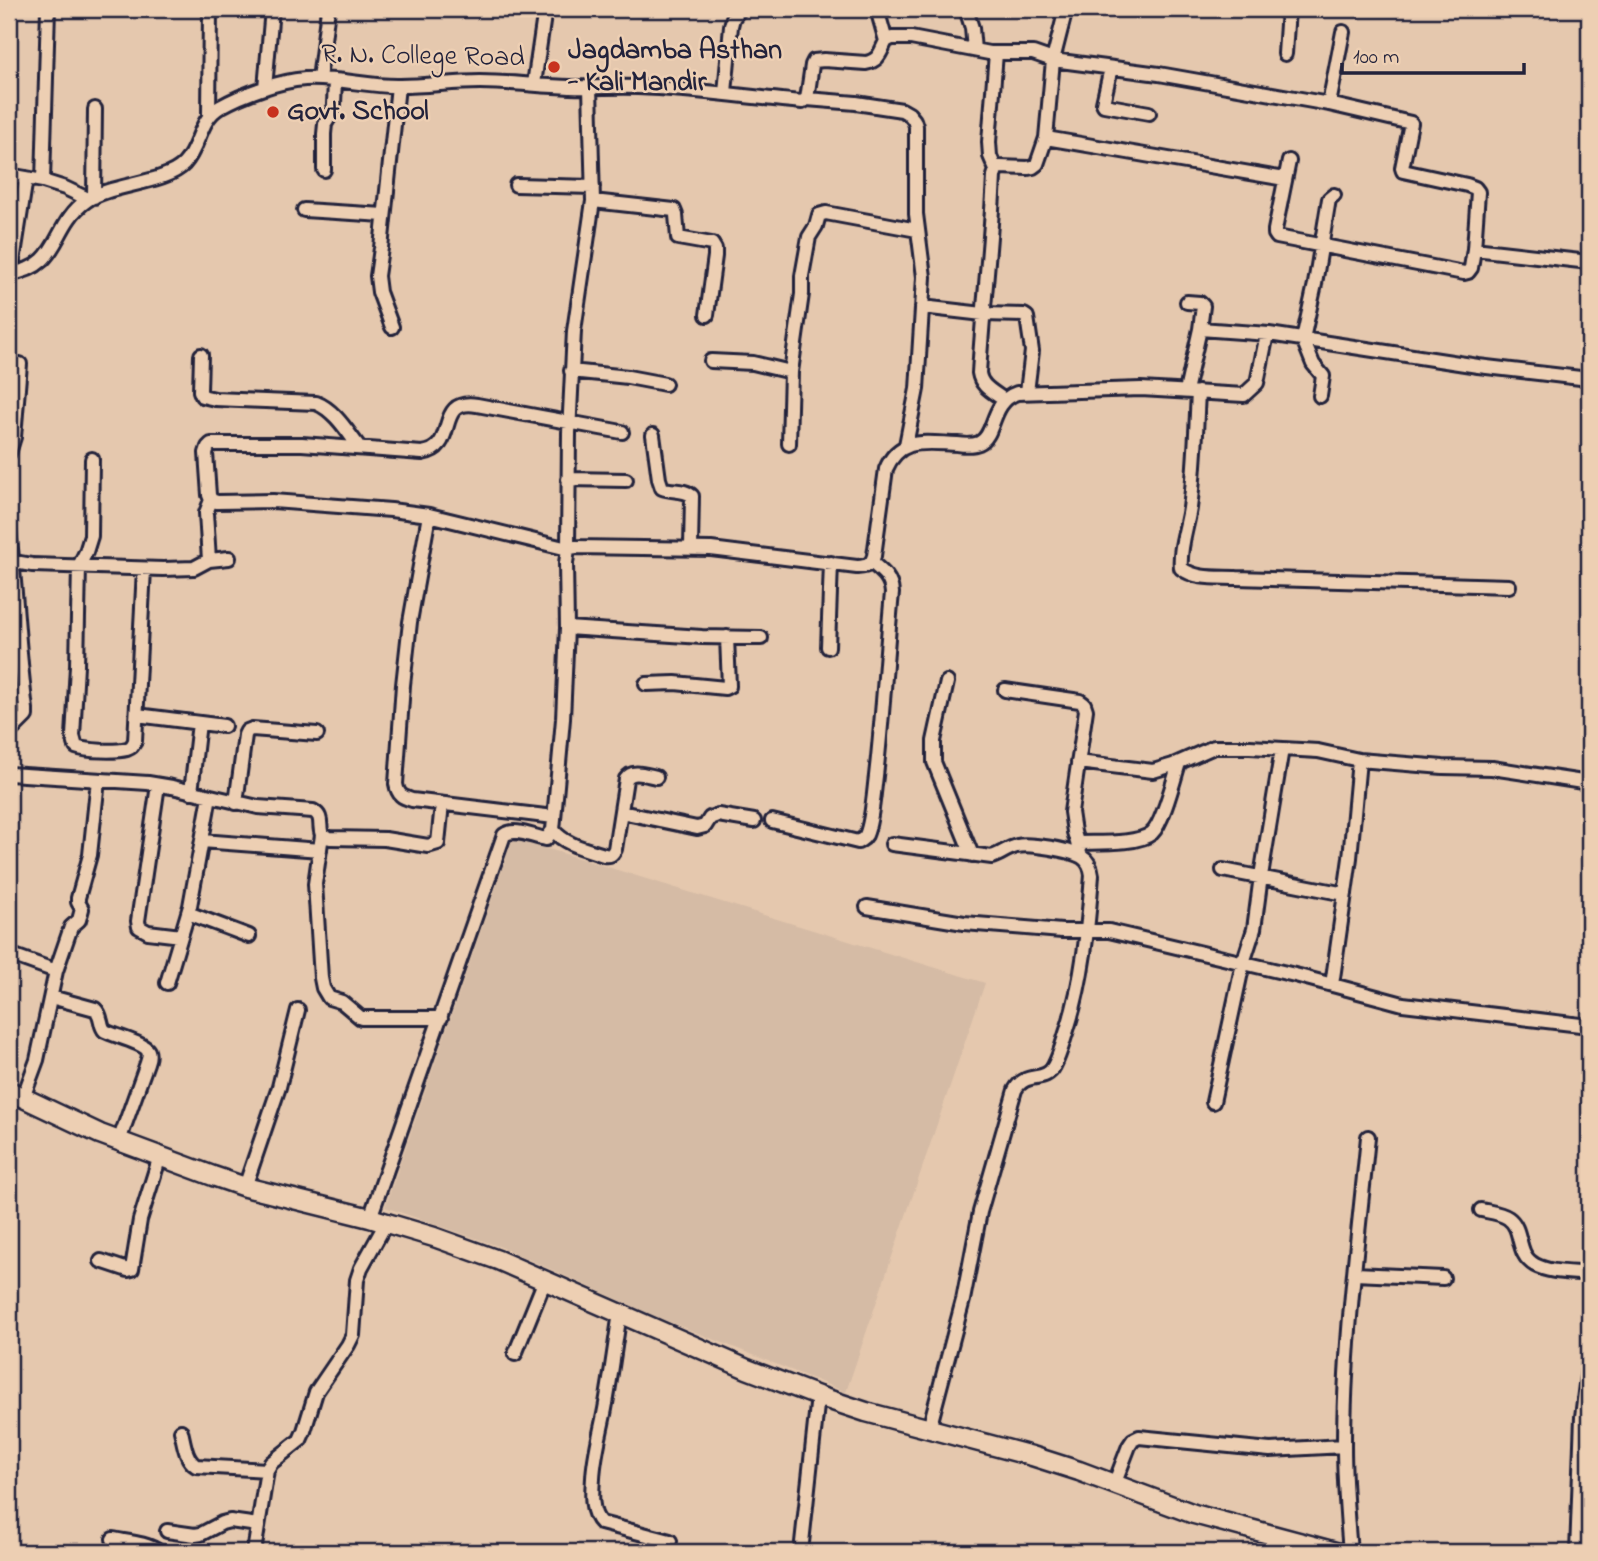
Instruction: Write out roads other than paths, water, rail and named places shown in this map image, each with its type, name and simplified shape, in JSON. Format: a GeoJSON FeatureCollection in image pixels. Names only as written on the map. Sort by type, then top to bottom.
{"type":"FeatureCollection","features":[{"type":"Feature","properties":{"kind":"main road"},"geometry":{"type":"LineString","coordinates":[[16,1095],[119,1141],[245,1187],[378,1220],[498,1260],[747,1369],[818,1396],[1032,1456],[1289,1546],[1336,1552]]}},
{"type":"Feature","properties":{"kind":"street"},"geometry":{"type":"LineString","coordinates":[[43,181],[48,9]]}},
{"type":"Feature","properties":{"kind":"street"},"geometry":{"type":"LineString","coordinates":[[26,178],[10,274],[27,271],[39,264],[49,254],[78,208],[91,198],[174,172],[184,165],[209,114],[210,9]]}},
{"type":"Feature","properties":{"kind":"street"},"geometry":{"type":"LineString","coordinates":[[265,88],[272,9]]}},
{"type":"Feature","properties":{"kind":"street"},"geometry":{"type":"LineString","coordinates":[[320,79],[328,9]]}},
{"type":"Feature","properties":{"kind":"street"},"geometry":{"type":"LineString","coordinates":[[534,84],[545,9]]}},
{"type":"Feature","properties":{"kind":"street"},"geometry":{"type":"LineString","coordinates":[[725,93],[731,26],[740,9]]}},
{"type":"Feature","properties":{"kind":"street"},"geometry":{"type":"LineString","coordinates":[[807,99],[814,61],[866,62],[873,61],[880,55],[886,41],[877,9]]}},
{"type":"Feature","properties":{"kind":"street"},"geometry":{"type":"LineString","coordinates":[[966,9],[972,27],[974,50]]}},
{"type":"Feature","properties":{"kind":"street"},"geometry":{"type":"LineString","coordinates":[[996,170],[1000,167],[1033,167],[1037,164],[1046,138],[1053,60],[1066,9]]}},
{"type":"Feature","properties":{"kind":"street"},"geometry":{"type":"LineString","coordinates":[[1285,54],[1287,9]]}},
{"type":"Feature","properties":{"kind":"street"},"geometry":{"type":"LineString","coordinates":[[1329,104],[1343,32]]}},
{"type":"Feature","properties":{"kind":"street"},"geometry":{"type":"LineString","coordinates":[[886,41],[892,38],[911,38],[996,53],[1033,54],[1053,60],[1159,74],[1329,104],[1411,124],[1403,171],[1467,185],[1478,192],[1471,268],[1464,273],[1277,237],[1275,234],[1289,161]]}},
{"type":"Feature","properties":{"kind":"street"},"geometry":{"type":"LineString","coordinates":[[996,53],[989,142],[990,156],[996,170],[979,377],[984,386],[1004,400]]}},
{"type":"Feature","properties":{"kind":"street"},"geometry":{"type":"LineString","coordinates":[[1111,68],[1102,103],[1149,113]]}},
{"type":"Feature","properties":{"kind":"street","name":"R. N. College Road"},"geometry":{"type":"LineString","coordinates":[[209,114],[227,103],[265,88],[296,80],[320,79],[398,86],[451,82],[636,87],[802,102],[807,99],[856,103],[902,110],[909,114],[916,126],[917,230]]}},
{"type":"Feature","properties":{"kind":"street"},"geometry":{"type":"LineString","coordinates":[[324,170],[325,124],[334,104],[335,80]]}},
{"type":"Feature","properties":{"kind":"street"},"geometry":{"type":"LineString","coordinates":[[392,327],[377,285],[377,269],[398,86]]}},
{"type":"Feature","properties":{"kind":"street"},"geometry":{"type":"LineString","coordinates":[[254,1552],[267,1470],[271,1463],[300,1440],[316,1392],[352,1335],[357,1279],[441,1018],[504,835],[515,831],[546,839],[553,823],[562,738],[567,628],[571,371],[574,331],[593,201],[590,87]]}},
{"type":"Feature","properties":{"kind":"street"},"geometry":{"type":"LineString","coordinates":[[91,198],[96,109]]}},
{"type":"Feature","properties":{"kind":"street"},"geometry":{"type":"LineString","coordinates":[[1046,138],[1285,179]]}},
{"type":"Feature","properties":{"kind":"street"},"geometry":{"type":"LineString","coordinates":[[9,175],[43,181],[91,198]]}},
{"type":"Feature","properties":{"kind":"street"},"geometry":{"type":"LineString","coordinates":[[516,185],[593,187]]}},
{"type":"Feature","properties":{"kind":"street"},"geometry":{"type":"LineString","coordinates":[[1320,396],[1323,376],[1314,364],[1303,339],[1329,199],[1334,195]]}},
{"type":"Feature","properties":{"kind":"street"},"geometry":{"type":"LineString","coordinates":[[593,201],[674,210],[678,238],[712,244],[715,256],[707,315]]}},
{"type":"Feature","properties":{"kind":"street"},"geometry":{"type":"LineString","coordinates":[[304,210],[384,215]]}},
{"type":"Feature","properties":{"kind":"street"},"geometry":{"type":"LineString","coordinates":[[789,444],[791,372],[802,276],[808,242],[819,215],[826,213],[917,230],[924,276],[917,389],[906,445]]}},
{"type":"Feature","properties":{"kind":"street"},"geometry":{"type":"LineString","coordinates":[[1474,249],[1589,262]]}},
{"type":"Feature","properties":{"kind":"street"},"geometry":{"type":"LineString","coordinates":[[1187,302],[1202,304],[1192,392],[1195,461],[1180,558],[1181,568],[1198,576],[1509,586]]}},
{"type":"Feature","properties":{"kind":"street"},"geometry":{"type":"LineString","coordinates":[[922,307],[1027,317],[1032,351],[1027,393]]}},
{"type":"Feature","properties":{"kind":"street"},"geometry":{"type":"LineString","coordinates":[[1200,329],[1267,334],[1478,366],[1589,379]]}},
{"type":"Feature","properties":{"kind":"street"},"geometry":{"type":"LineString","coordinates":[[872,563],[886,469],[891,458],[906,445],[981,443],[1000,405],[1017,393],[1141,389],[1244,395],[1256,383],[1267,334]]}},
{"type":"Feature","properties":{"kind":"street"},"geometry":{"type":"LineString","coordinates":[[201,355],[202,396],[215,399],[316,403],[329,411],[360,448]]}},
{"type":"Feature","properties":{"kind":"street"},"geometry":{"type":"LineString","coordinates":[[711,361],[753,363],[791,372]]}},
{"type":"Feature","properties":{"kind":"street"},"geometry":{"type":"LineString","coordinates":[[9,453],[14,437],[20,364]]}},
{"type":"Feature","properties":{"kind":"street"},"geometry":{"type":"LineString","coordinates":[[571,371],[665,384]]}},
{"type":"Feature","properties":{"kind":"street"},"geometry":{"type":"LineString","coordinates":[[209,560],[206,513],[211,500],[206,453],[211,444],[302,444],[430,452],[437,448],[453,411],[459,405],[469,404],[622,432]]}},
{"type":"Feature","properties":{"kind":"street"},"geometry":{"type":"LineString","coordinates":[[653,435],[662,488],[689,493],[692,496],[691,548]]}},
{"type":"Feature","properties":{"kind":"street"},"geometry":{"type":"LineString","coordinates":[[92,459],[91,536],[79,566],[73,742],[80,749],[126,749],[132,747],[137,736],[144,569]]}},
{"type":"Feature","properties":{"kind":"street"},"geometry":{"type":"LineString","coordinates":[[568,479],[626,480]]}},
{"type":"Feature","properties":{"kind":"street"},"geometry":{"type":"LineString","coordinates":[[211,500],[321,505],[429,515],[568,549],[691,548],[857,567],[872,563]]}},
{"type":"Feature","properties":{"kind":"street"},"geometry":{"type":"LineString","coordinates":[[429,515],[410,622],[403,685],[398,793],[403,797],[553,823]]}},
{"type":"Feature","properties":{"kind":"street"},"geometry":{"type":"LineString","coordinates":[[9,530],[26,709],[26,716],[9,736]]}},
{"type":"Feature","properties":{"kind":"street"},"geometry":{"type":"LineString","coordinates":[[11,561],[32,565],[144,569],[194,568],[209,560],[229,558]]}},
{"type":"Feature","properties":{"kind":"street"},"geometry":{"type":"LineString","coordinates":[[772,821],[858,842],[866,835],[883,719],[892,593],[889,579],[872,563]]}},
{"type":"Feature","properties":{"kind":"street"},"geometry":{"type":"LineString","coordinates":[[828,647],[831,564]]}},
{"type":"Feature","properties":{"kind":"street"},"geometry":{"type":"LineString","coordinates":[[567,628],[761,638]]}},
{"type":"Feature","properties":{"kind":"street"},"geometry":{"type":"LineString","coordinates":[[646,684],[675,682],[725,688],[729,686],[727,637]]}},
{"type":"Feature","properties":{"kind":"street"},"geometry":{"type":"LineString","coordinates":[[947,682],[934,741],[934,762],[972,855]]}},
{"type":"Feature","properties":{"kind":"street"},"geometry":{"type":"LineString","coordinates":[[929,1429],[962,1300],[979,1212],[1015,1090],[1019,1082],[1043,1076],[1051,1072],[1055,1065],[1076,1001],[1088,930],[1091,867],[1079,850],[1071,812],[1086,710],[1084,704],[1080,701],[1005,690]]}},
{"type":"Feature","properties":{"kind":"street"},"geometry":{"type":"LineString","coordinates":[[137,715],[224,726]]}},
{"type":"Feature","properties":{"kind":"street"},"geometry":{"type":"LineString","coordinates":[[191,792],[199,723]]}},
{"type":"Feature","properties":{"kind":"street"},"geometry":{"type":"LineString","coordinates":[[236,803],[247,731],[252,729],[317,734]]}},
{"type":"Feature","properties":{"kind":"street"},"geometry":{"type":"LineString","coordinates":[[1078,762],[1153,771],[1214,747],[1282,749],[1318,751],[1360,760],[1492,768],[1589,783]]}},
{"type":"Feature","properties":{"kind":"street"},"geometry":{"type":"LineString","coordinates":[[1213,1101],[1243,963],[1254,929],[1282,749]]}},
{"type":"Feature","properties":{"kind":"street"},"geometry":{"type":"LineString","coordinates":[[1332,985],[1360,760]]}},
{"type":"Feature","properties":{"kind":"street"},"geometry":{"type":"LineString","coordinates":[[892,844],[992,857],[1014,846],[1072,853],[1145,837],[1154,832],[1160,822],[1179,763]]}},
{"type":"Feature","properties":{"kind":"street"},"geometry":{"type":"LineString","coordinates":[[9,774],[159,785],[236,803],[313,811],[321,821],[322,835],[316,894],[321,978],[326,994],[342,1002],[361,1018],[441,1018]]}},
{"type":"Feature","properties":{"kind":"street"},"geometry":{"type":"LineString","coordinates":[[553,823],[558,836],[568,842],[609,856],[615,849],[626,779],[632,774],[656,777]]}},
{"type":"Feature","properties":{"kind":"street"},"geometry":{"type":"LineString","coordinates":[[16,1095],[37,1060],[56,971],[71,927],[79,920],[82,909],[78,898],[90,855],[98,780]]}},
{"type":"Feature","properties":{"kind":"street"},"geometry":{"type":"LineString","coordinates":[[159,785],[138,921],[139,927],[148,932],[181,936]]}},
{"type":"Feature","properties":{"kind":"street"},"geometry":{"type":"LineString","coordinates":[[167,983],[188,913],[210,796]]}},
{"type":"Feature","properties":{"kind":"street"},"geometry":{"type":"LineString","coordinates":[[322,835],[330,838],[385,839],[434,846],[440,838],[442,804]]}},
{"type":"Feature","properties":{"kind":"street"},"geometry":{"type":"LineString","coordinates":[[621,811],[697,828],[705,826],[710,818],[718,815],[754,821]]}},
{"type":"Feature","properties":{"kind":"street"},"geometry":{"type":"LineString","coordinates":[[202,841],[320,850]]}},
{"type":"Feature","properties":{"kind":"street"},"geometry":{"type":"LineString","coordinates":[[1223,870],[1345,894]]}},
{"type":"Feature","properties":{"kind":"street"},"geometry":{"type":"LineString","coordinates":[[867,907],[964,923],[1062,931],[1109,931],[1403,1004],[1589,1026]]}},
{"type":"Feature","properties":{"kind":"street"},"geometry":{"type":"LineString","coordinates":[[188,913],[249,936]]}},
{"type":"Feature","properties":{"kind":"street"},"geometry":{"type":"LineString","coordinates":[[9,954],[56,971]]}},
{"type":"Feature","properties":{"kind":"street"},"geometry":{"type":"LineString","coordinates":[[51,997],[95,1009],[99,1012],[105,1031],[148,1050],[147,1063],[119,1141]]}},
{"type":"Feature","properties":{"kind":"street"},"geometry":{"type":"LineString","coordinates":[[245,1187],[279,1087],[298,1010]]}},
{"type":"Feature","properties":{"kind":"street"},"geometry":{"type":"LineString","coordinates":[[1350,1552],[1344,1446],[1346,1371],[1368,1137]]}},
{"type":"Feature","properties":{"kind":"street"},"geometry":{"type":"LineString","coordinates":[[101,1261],[132,1269],[140,1220],[160,1156]]}},
{"type":"Feature","properties":{"kind":"street"},"geometry":{"type":"LineString","coordinates":[[1481,1210],[1507,1217],[1513,1222],[1522,1253],[1534,1264],[1552,1270],[1589,1274]]}},
{"type":"Feature","properties":{"kind":"street"},"geometry":{"type":"LineString","coordinates":[[1355,1274],[1443,1278]]}},
{"type":"Feature","properties":{"kind":"street"},"geometry":{"type":"LineString","coordinates":[[515,1354],[545,1280]]}},
{"type":"Feature","properties":{"kind":"street"},"geometry":{"type":"LineString","coordinates":[[620,1313],[594,1465],[593,1512],[601,1523],[670,1541]]}},
{"type":"Feature","properties":{"kind":"street"},"geometry":{"type":"LineString","coordinates":[[1581,1545],[1582,1417],[1589,1359]]}},
{"type":"Feature","properties":{"kind":"street"},"geometry":{"type":"LineString","coordinates":[[802,1552],[818,1396]]}},
{"type":"Feature","properties":{"kind":"street"},"geometry":{"type":"LineString","coordinates":[[181,1431],[191,1463],[196,1466],[267,1470]]}},
{"type":"Feature","properties":{"kind":"street"},"geometry":{"type":"LineString","coordinates":[[1114,1485],[1129,1446],[1139,1437],[1270,1450],[1344,1446]]}},
{"type":"Feature","properties":{"kind":"street"},"geometry":{"type":"LineString","coordinates":[[167,1531],[195,1535],[230,1521],[258,1525]]}},
{"type":"Feature","properties":{"kind":"street"},"geometry":{"type":"LineString","coordinates":[[113,1539],[145,1545],[159,1552]]}},
{"type":"Feature","properties":{"kind":"place","name":"Jagdamba Asthan - Kali Mandir"},"geometry":{"type":"Point","coordinates":[554,67]}},
{"type":"Feature","properties":{"kind":"place","name":"Govt. School"},"geometry":{"type":"Point","coordinates":[273,112]}}]}
